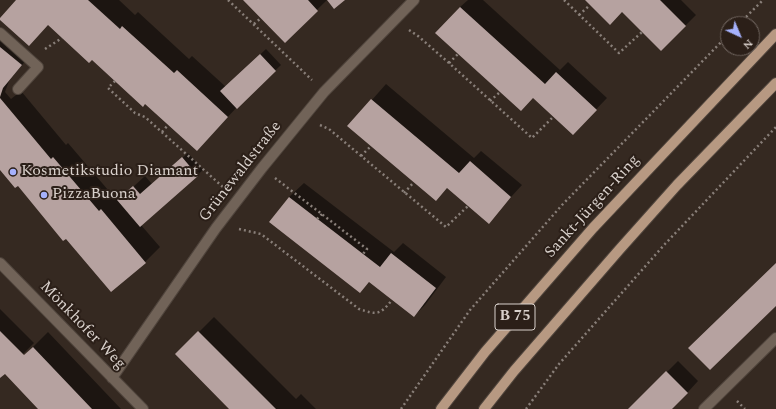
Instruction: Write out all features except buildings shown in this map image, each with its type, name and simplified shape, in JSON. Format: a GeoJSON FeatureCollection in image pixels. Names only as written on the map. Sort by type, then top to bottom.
{"type":"FeatureCollection","features":[{"type":"Feature","properties":{"kind":"main road","name":"Sankt-Jürgen-Ring"},"geometry":{"type":"LineString","coordinates":[[441,409],[485,352],[593,228],[776,34]]}},
{"type":"Feature","properties":{"kind":"main road","name":"B 75"},"geometry":{"type":"LineString","coordinates":[[484,409],[514,371],[677,185],[776,83]]}},
{"type":"Feature","properties":{"kind":"street","name":"Grünewaldstraße"},"geometry":{"type":"LineString","coordinates":[[112,378],[216,228],[262,168],[324,92],[414,0]]}},
{"type":"Feature","properties":{"kind":"street"},"geometry":{"type":"LineString","coordinates":[[0,33],[38,67],[18,89]]}},
{"type":"Feature","properties":{"kind":"street","name":"Mönkhofer Weg"},"geometry":{"type":"LineString","coordinates":[[0,263],[143,409]]}},
{"type":"Feature","properties":{"kind":"street"},"geometry":{"type":"LineString","coordinates":[[704,409],[776,338]]}},
{"type":"Feature","properties":{"kind":"path"},"geometry":{"type":"LineString","coordinates":[[228,0],[324,92]]}},
{"type":"Feature","properties":{"kind":"path"},"geometry":{"type":"LineString","coordinates":[[564,0],[619,53],[642,32]]}},
{"type":"Feature","properties":{"kind":"path"},"geometry":{"type":"LineString","coordinates":[[747,16],[763,0]]}},
{"type":"Feature","properties":{"kind":"path"},"geometry":{"type":"LineString","coordinates":[[579,15],[590,5]]}},
{"type":"Feature","properties":{"kind":"path"},"geometry":{"type":"LineString","coordinates":[[254,24],[261,18]]}},
{"type":"Feature","properties":{"kind":"path"},"geometry":{"type":"LineString","coordinates":[[393,20],[418,36],[532,138],[553,117]]}},
{"type":"Feature","properties":{"kind":"path"},"geometry":{"type":"LineString","coordinates":[[401,409],[470,310],[562,205],[720,44]]}},
{"type":"Feature","properties":{"kind":"path"},"geometry":{"type":"LineString","coordinates":[[449,63],[458,54]]}},
{"type":"Feature","properties":{"kind":"path"},"geometry":{"type":"LineString","coordinates":[[115,81],[108,88],[135,114],[145,117],[238,200]]}},
{"type":"Feature","properties":{"kind":"path"},"geometry":{"type":"LineString","coordinates":[[490,101],[500,92]]}},
{"type":"Feature","properties":{"kind":"path"},"geometry":{"type":"LineString","coordinates":[[304,116],[329,129],[446,227],[468,206]]}},
{"type":"Feature","properties":{"kind":"path"},"geometry":{"type":"LineString","coordinates":[[162,132],[168,125]]}},
{"type":"Feature","properties":{"kind":"path"},"geometry":{"type":"LineString","coordinates":[[526,409],[559,364],[665,244],[776,127]]}},
{"type":"Feature","properties":{"kind":"path"},"geometry":{"type":"LineString","coordinates":[[361,156],[371,146]]}},
{"type":"Feature","properties":{"kind":"path"},"geometry":{"type":"LineString","coordinates":[[262,168],[367,249],[363,254]]}},
{"type":"Feature","properties":{"kind":"path"},"geometry":{"type":"LineString","coordinates":[[404,193],[414,182]]}},
{"type":"Feature","properties":{"kind":"path"},"geometry":{"type":"LineString","coordinates":[[317,219],[322,214]]}},
{"type":"Feature","properties":{"kind":"path"},"geometry":{"type":"LineString","coordinates":[[216,228],[243,229],[261,234],[359,309],[373,314],[384,311],[392,300]]}},
{"type":"Feature","properties":{"kind":"place","name":"Kosmetikstudio Diamant"},"geometry":{"type":"Point","coordinates":[13,172]}},
{"type":"Feature","properties":{"kind":"place","name":"PizzaBuona"},"geometry":{"type":"Point","coordinates":[44,195]}}]}
